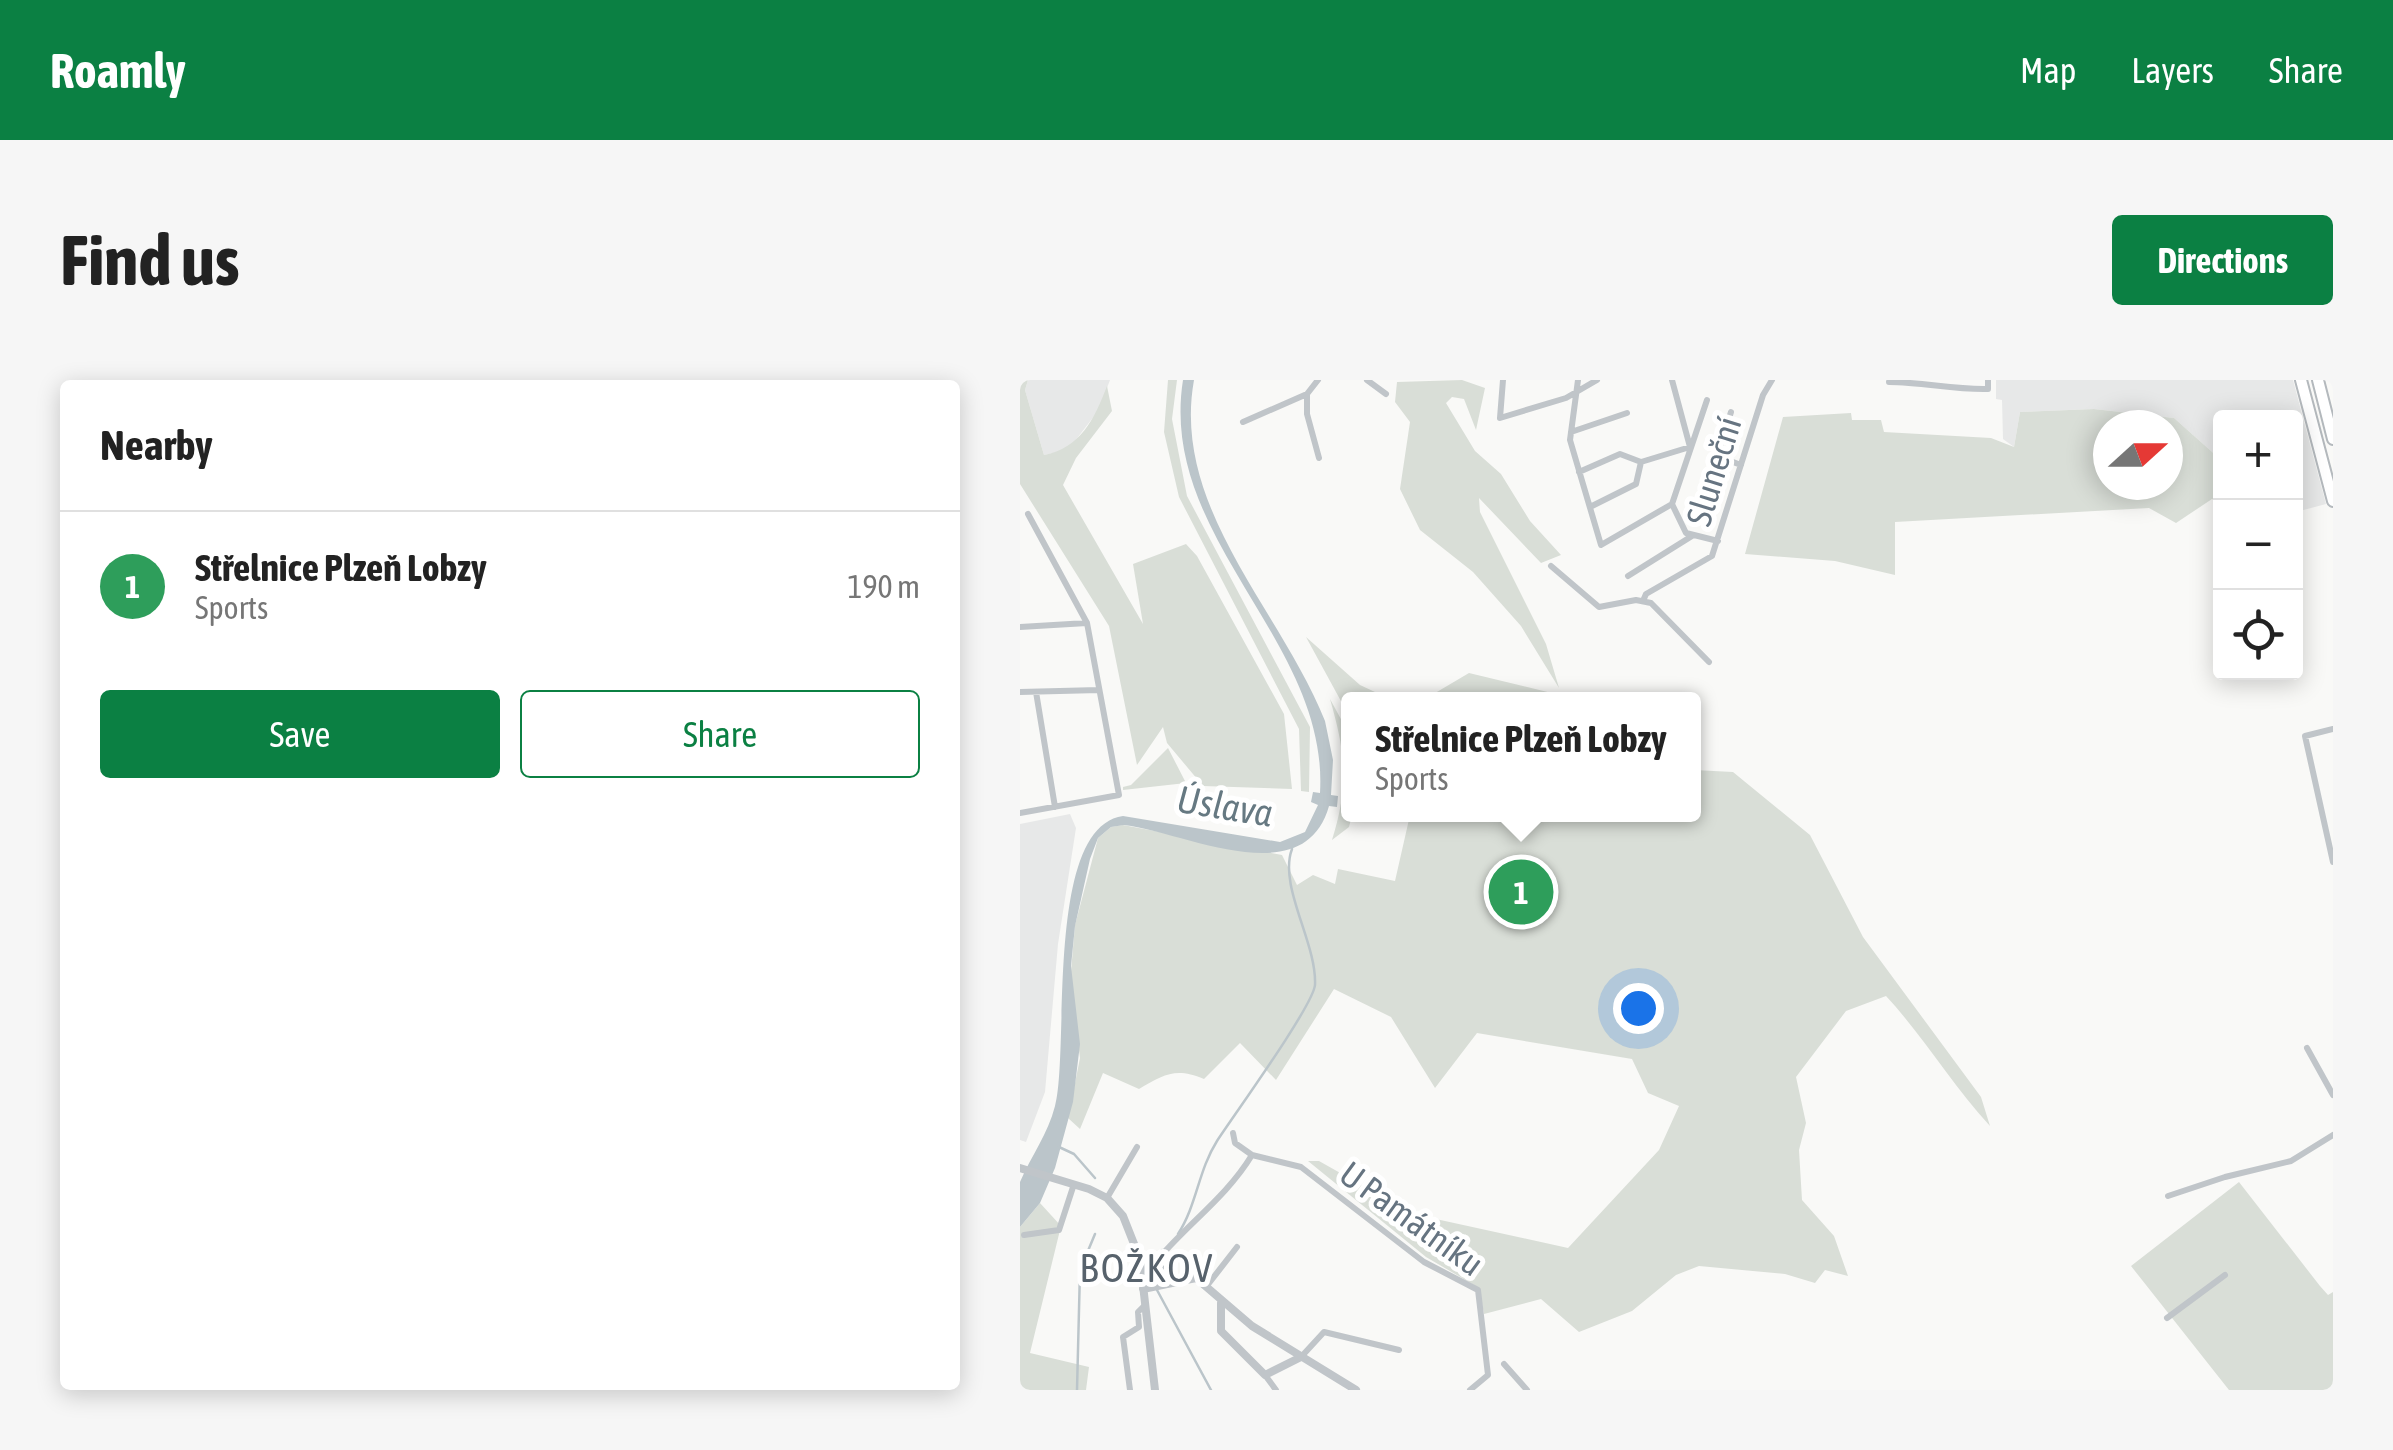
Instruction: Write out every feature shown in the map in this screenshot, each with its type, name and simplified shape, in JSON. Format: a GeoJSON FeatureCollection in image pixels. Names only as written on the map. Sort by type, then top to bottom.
{"type":"FeatureCollection","features":[{"type":"Feature","properties":{"kind":"main road"},"geometry":{"type":"LineString","coordinates":[[2301,380],[2333,501]]}},
{"type":"Feature","properties":{"kind":"main road"},"geometry":{"type":"LineString","coordinates":[[2318,380],[2333,438]]}},
{"type":"Feature","properties":{"kind":"street"},"geometry":{"type":"LineString","coordinates":[[1242,422],[1307,394],[1318,380]]}},
{"type":"Feature","properties":{"kind":"street"},"geometry":{"type":"LineString","coordinates":[[1367,380],[1386,394]]}},
{"type":"Feature","properties":{"kind":"street"},"geometry":{"type":"LineString","coordinates":[[1503,380],[1500,418],[1576,392],[1597,380]]}},
{"type":"Feature","properties":{"kind":"street"},"geometry":{"type":"LineString","coordinates":[[1578,380],[1571,432],[1601,545],[1672,504]]}},
{"type":"Feature","properties":{"kind":"street"},"geometry":{"type":"LineString","coordinates":[[1672,380],[1690,447]]}},
{"type":"Feature","properties":{"kind":"street","name":"Sluneční"},"geometry":{"type":"LineString","coordinates":[[1643,601],[1646,594],[1712,556],[1763,396],[1772,380]]}},
{"type":"Feature","properties":{"kind":"street"},"geometry":{"type":"LineString","coordinates":[[1890,382],[1920,382],[1953,391],[1988,389],[1988,380]]}},
{"type":"Feature","properties":{"kind":"street"},"geometry":{"type":"LineString","coordinates":[[1307,394],[1307,414],[1319,458]]}},
{"type":"Feature","properties":{"kind":"street"},"geometry":{"type":"LineString","coordinates":[[1707,400],[1672,504],[1680,528],[1692,536],[1718,540]]}},
{"type":"Feature","properties":{"kind":"street"},"geometry":{"type":"LineString","coordinates":[[1701,506],[1731,412]]}},
{"type":"Feature","properties":{"kind":"street"},"geometry":{"type":"LineString","coordinates":[[1571,432],[1627,413]]}},
{"type":"Feature","properties":{"kind":"street"},"geometry":{"type":"LineString","coordinates":[[1580,472],[1620,454],[1641,462],[1690,447]]}},
{"type":"Feature","properties":{"kind":"street"},"geometry":{"type":"LineString","coordinates":[[1717,456],[1741,465]]}},
{"type":"Feature","properties":{"kind":"street"},"geometry":{"type":"LineString","coordinates":[[1590,507],[1636,484],[1641,462]]}},
{"type":"Feature","properties":{"kind":"street"},"geometry":{"type":"LineString","coordinates":[[1020,813],[1119,794],[1087,623],[1028,514]]}},
{"type":"Feature","properties":{"kind":"street"},"geometry":{"type":"LineString","coordinates":[[1628,576],[1692,536]]}},
{"type":"Feature","properties":{"kind":"street"},"geometry":{"type":"LineString","coordinates":[[1552,566],[1599,607],[1643,601],[1664,612],[1709,662]]}},
{"type":"Feature","properties":{"kind":"street"},"geometry":{"type":"LineString","coordinates":[[1020,626],[1087,623]]}},
{"type":"Feature","properties":{"kind":"street"},"geometry":{"type":"LineString","coordinates":[[1020,692],[1099,690]]}},
{"type":"Feature","properties":{"kind":"street"},"geometry":{"type":"LineString","coordinates":[[1036,692],[1055,806]]}},
{"type":"Feature","properties":{"kind":"street"},"geometry":{"type":"LineString","coordinates":[[2333,728],[2305,736],[2333,862]]}},
{"type":"Feature","properties":{"kind":"street"},"geometry":{"type":"LineString","coordinates":[[2307,1048],[2333,1095]]}},
{"type":"Feature","properties":{"kind":"street"},"geometry":{"type":"LineString","coordinates":[[1130,1390],[1124,1337],[1139,1327],[1138,1312],[1155,1286],[1158,1258],[1194,1217],[1236,1183],[1252,1156],[1235,1143],[1233,1133]]}},
{"type":"Feature","properties":{"kind":"street"},"geometry":{"type":"LineString","coordinates":[[2168,1196],[2224,1176],[2291,1161],[2333,1134]]}},
{"type":"Feature","properties":{"kind":"street"},"geometry":{"type":"LineString","coordinates":[[1106,1198],[1137,1147]]}},
{"type":"Feature","properties":{"kind":"street","name":"U Památníku"},"geometry":{"type":"LineString","coordinates":[[1252,1156],[1301,1166],[1424,1262],[1478,1290],[1488,1375],[1470,1390]]}},
{"type":"Feature","properties":{"kind":"street"},"geometry":{"type":"LineString","coordinates":[[1020,1168],[1106,1198],[1123,1216],[1155,1286]]}},
{"type":"Feature","properties":{"kind":"street"},"geometry":{"type":"LineString","coordinates":[[1024,1235],[1059,1230],[1072,1184]]}},
{"type":"Feature","properties":{"kind":"street"},"geometry":{"type":"LineString","coordinates":[[1206,1286],[1238,1247]]}},
{"type":"Feature","properties":{"kind":"street"},"geometry":{"type":"LineString","coordinates":[[2167,1318],[2225,1275]]}},
{"type":"Feature","properties":{"kind":"street"},"geometry":{"type":"LineString","coordinates":[[1155,1286],[1190,1276],[1206,1286],[1220,1303],[1356,1390]]}},
{"type":"Feature","properties":{"kind":"street"},"geometry":{"type":"LineString","coordinates":[[1220,1303],[1221,1331],[1276,1390]]}},
{"type":"Feature","properties":{"kind":"street"},"geometry":{"type":"LineString","coordinates":[[1143,1308],[1155,1390]]}},
{"type":"Feature","properties":{"kind":"street"},"geometry":{"type":"LineString","coordinates":[[1265,1375],[1301,1357],[1324,1332],[1399,1350]]}},
{"type":"Feature","properties":{"kind":"street"},"geometry":{"type":"LineString","coordinates":[[1504,1364],[1528,1390]]}},
{"type":"Feature","properties":{"kind":"shaded area"},"geometry":{"type":"Polygon","coordinates":[[[1020,380],[1028,380],[1025,390],[1044,455],[1067,446],[1084,431],[1107,386],[1112,411],[1076,458],[1063,485],[1143,624],[1133,564],[1186,544],[1197,556],[1284,714],[1292,789],[1203,786],[1167,743],[1163,727],[1137,765],[1109,626],[1020,484],[1020,380]]]}},
{"type":"Feature","properties":{"kind":"shaded area"},"geometry":{"type":"Polygon","coordinates":[[[1028,380],[1110,380],[1098,411],[1068,450],[1044,455],[1025,390],[1028,380]]]}},
{"type":"Feature","properties":{"kind":"shaded area"},"geometry":{"type":"Polygon","coordinates":[[[1168,380],[1177,380],[1172,419],[1187,496],[1310,727],[1309,792],[1301,791],[1299,729],[1179,497],[1164,432],[1168,380]]]}},
{"type":"Feature","properties":{"kind":"shaded area"},"geometry":{"type":"Polygon","coordinates":[[[1183,380],[1194,380],[1191,427],[1199,472],[1214,515],[1325,721],[1333,760],[1331,795],[1338,796],[1337,807],[1329,806],[1316,832],[1295,847],[1270,853],[1210,846],[1124,825],[1111,827],[1098,838],[1075,926],[1071,966],[1080,1044],[1073,1102],[1055,1168],[1040,1203],[1020,1227],[1020,1182],[1055,1106],[1071,898],[1081,858],[1098,829],[1123,816],[1280,842],[1305,832],[1318,805],[1311,802],[1313,792],[1320,793],[1316,738],[1299,686],[1218,540],[1195,490],[1182,437],[1183,380]]]}},
{"type":"Feature","properties":{"kind":"shaded area"},"geometry":{"type":"Polygon","coordinates":[[[1462,380],[1485,388],[1476,430],[1464,399],[1452,397],[1446,403],[1475,451],[1501,474],[1530,521],[1561,555],[1541,563],[1479,498],[1480,512],[1546,644],[1559,688],[1521,626],[1473,572],[1420,530],[1400,489],[1410,422],[1395,402],[1397,382],[1462,380]]]}},
{"type":"Feature","properties":{"kind":"shaded area"},"geometry":{"type":"Polygon","coordinates":[[[1996,380],[2293,380],[2301,410],[2213,410],[2213,453],[2183,426],[2183,410],[2020,412],[2014,447],[2003,439],[2002,400],[1996,399],[1996,380]]]}},
{"type":"Feature","properties":{"kind":"shaded area"},"geometry":{"type":"Polygon","coordinates":[[[2094,409],[2103,410],[2093,410],[2093,500],[2183,500],[2183,426],[2213,453],[2213,500],[2176,523],[2149,508],[1895,522],[1895,575],[1835,561],[1745,554],[1783,417],[1851,413],[1852,420],[1881,420],[1884,432],[1991,438],[2014,447],[2020,412],[2094,409]]]}},
{"type":"Feature","properties":{"kind":"shaded area"},"geometry":{"type":"Polygon","coordinates":[[[2303,418],[2326,504],[2303,510],[2303,418]]]}},
{"type":"Feature","properties":{"kind":"shaded area"},"geometry":{"type":"Polygon","coordinates":[[[1306,637],[1360,685],[1375,692],[1341,692],[1341,701],[1306,637]]]}},
{"type":"Feature","properties":{"kind":"shaded area"},"geometry":{"type":"Polygon","coordinates":[[[1469,673],[1548,692],[1437,692],[1469,673]]]}},
{"type":"Feature","properties":{"kind":"shaded area"},"geometry":{"type":"Polygon","coordinates":[[[1330,699],[1341,719],[1341,754],[1330,699]]]}},
{"type":"Feature","properties":{"kind":"shaded area"},"geometry":{"type":"Polygon","coordinates":[[[1168,748],[1186,783],[1123,790],[1123,787],[1131,785],[1168,748]]]}},
{"type":"Feature","properties":{"kind":"shaded area"},"geometry":{"type":"Polygon","coordinates":[[[1701,770],[1733,772],[1810,835],[1863,937],[1981,1097],[1990,1126],[1886,996],[1846,1011],[1796,1077],[1806,1123],[1799,1150],[1802,1200],[1834,1236],[1848,1276],[1825,1270],[1815,1283],[1785,1274],[1699,1266],[1676,1275],[1632,1311],[1579,1332],[1541,1299],[1484,1314],[1479,1288],[1426,1257],[1308,1161],[1319,1161],[1413,1214],[1568,1248],[1659,1150],[1679,1106],[1648,1093],[1632,1059],[1477,1033],[1435,1088],[1391,1017],[1334,989],[1276,1080],[1240,1043],[1204,1079],[1186,1073],[1170,1074],[1139,1089],[1103,1073],[1080,1129],[1068,1118],[1080,1058],[1070,983],[1075,925],[1098,838],[1111,827],[1123,825],[1282,855],[1297,885],[1313,875],[1335,884],[1338,869],[1395,881],[1408,822],[1701,822],[1701,770]]]}},
{"type":"Feature","properties":{"kind":"shaded area"},"geometry":{"type":"Polygon","coordinates":[[[1341,803],[1341,822],[1350,822],[1332,840],[1341,803]]]}},
{"type":"Feature","properties":{"kind":"shaded area"},"geometry":{"type":"Polygon","coordinates":[[[1070,814],[1076,828],[1058,944],[1045,1092],[1026,1142],[1020,1140],[1020,824],[1070,814]]]}},
{"type":"Feature","properties":{"kind":"shaded area"},"geometry":{"type":"Polygon","coordinates":[[[2239,1182],[2320,1286],[2328,1295],[2333,1292],[2333,1390],[2229,1390],[2131,1266],[2239,1182]]]}},
{"type":"Feature","properties":{"kind":"shaded area"},"geometry":{"type":"Polygon","coordinates":[[[1040,1203],[1061,1226],[1030,1353],[1089,1367],[1086,1390],[1020,1390],[1020,1227],[1040,1203]]]}},
{"type":"Feature","properties":{"kind":"waterway"},"geometry":{"type":"LineString","coordinates":[[1178,1234],[1217,1141],[1288,1037],[1315,985],[1310,951],[1290,880],[1292,849]]}},
{"type":"Feature","properties":{"kind":"waterway"},"geometry":{"type":"LineString","coordinates":[[1059,1147],[1074,1154],[1095,1178]]}},
{"type":"Feature","properties":{"kind":"waterway"},"geometry":{"type":"LineString","coordinates":[[1077,1390],[1080,1270],[1095,1234]]}},
{"type":"Feature","properties":{"kind":"waterway"},"geometry":{"type":"LineString","coordinates":[[1155,1283],[1153,1260],[1162,1250]]}},
{"type":"Feature","properties":{"kind":"waterway"},"geometry":{"type":"LineString","coordinates":[[1157,1290],[1211,1390]]}},
{"type":"Feature","properties":{"kind":"place","name":"Střelnice Plzeň Lobzy"},"geometry":{"type":"Point","coordinates":[1521,892]}},
{"type":"Feature","properties":{"kind":"district","name":"BOŽKOV"},"geometry":{"type":"Point","coordinates":[1147,1267]}},
{"type":"Feature","properties":{"kind":"water label","name":"Úslava"},"geometry":{"type":"Point","coordinates":[1225,806]}}]}
